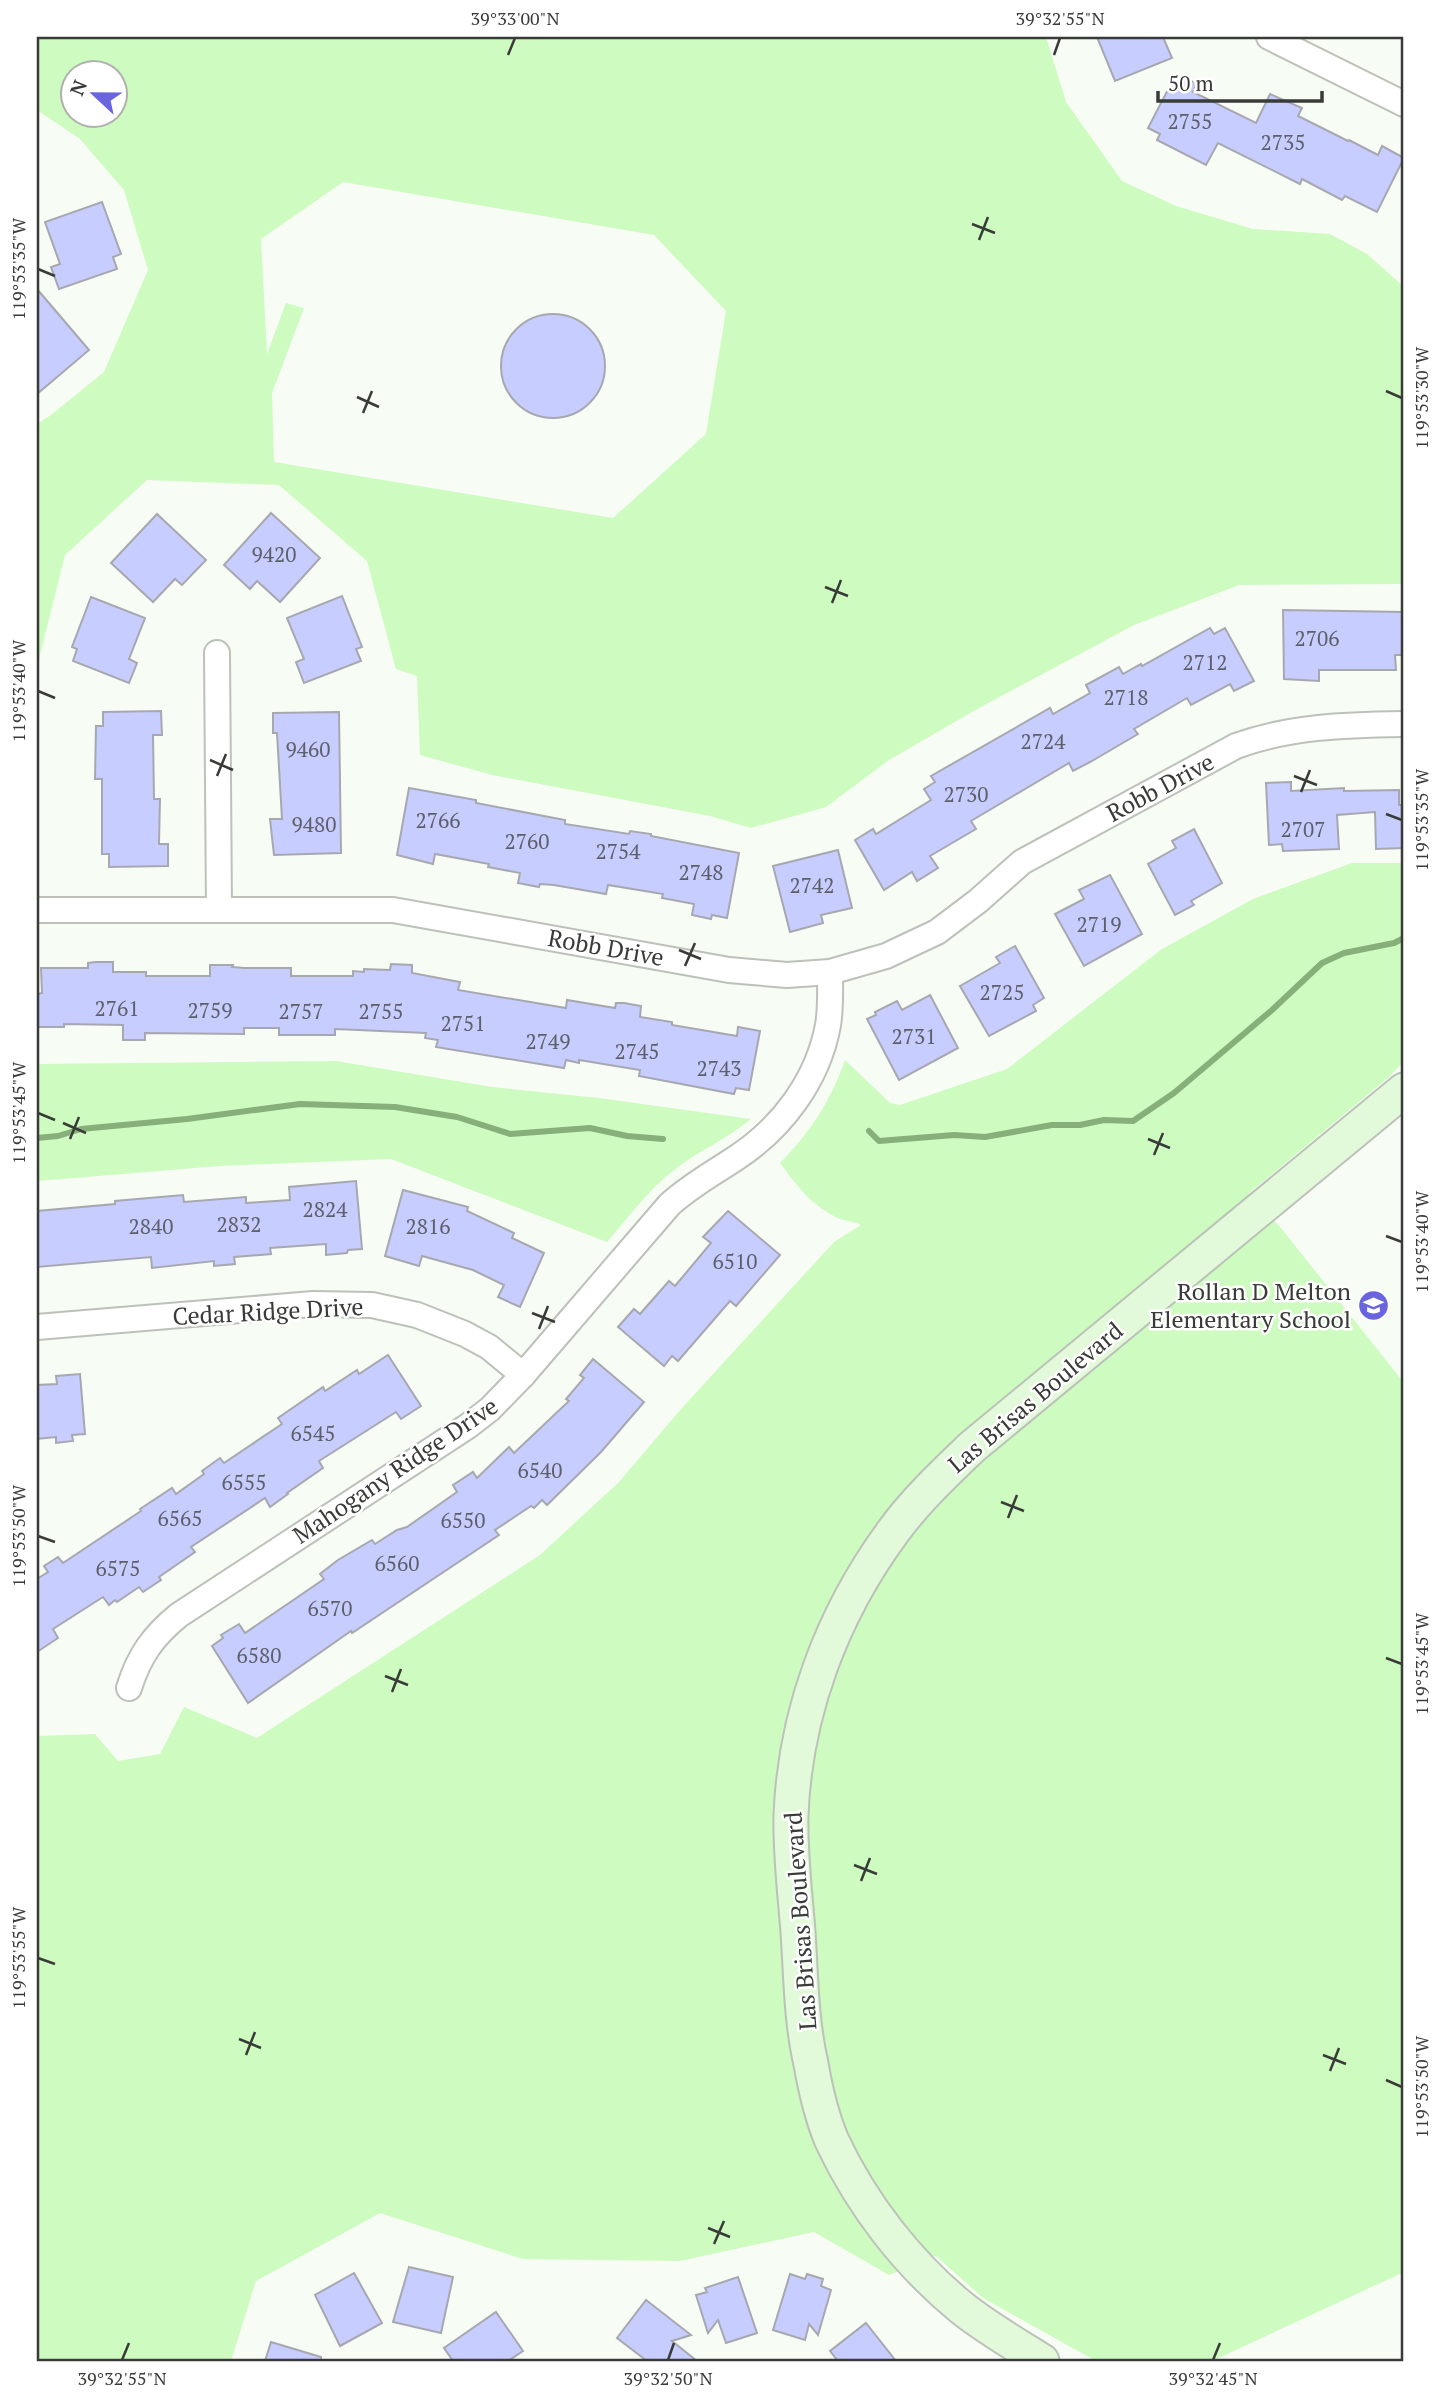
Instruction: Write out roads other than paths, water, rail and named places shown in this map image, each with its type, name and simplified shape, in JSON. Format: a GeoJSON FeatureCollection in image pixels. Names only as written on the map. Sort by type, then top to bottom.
{"type":"FeatureCollection","features":[{"type":"Feature","properties":{"kind":"street"},"geometry":{"type":"LineString","coordinates":[[1269,37],[1404,104]]}},
{"type":"Feature","properties":{"kind":"street"},"geometry":{"type":"LineString","coordinates":[[217,653],[219,909]]}},
{"type":"Feature","properties":{"kind":"street","name":"Robb Drive"},"geometry":{"type":"LineString","coordinates":[[37,911],[393,910],[729,970],[787,975],[830,972],[886,956],[937,932],[978,901],[1022,862],[1236,746],[1260,737],[1318,726],[1404,724]]}},
{"type":"Feature","properties":{"kind":"street","name":"Mahogany Ridge Drive"},"geometry":{"type":"LineString","coordinates":[[129,1688],[145,1649],[160,1630],[179,1615],[490,1409],[523,1375],[670,1203],[692,1184],[752,1146],[776,1124],[794,1103],[811,1075],[823,1044],[828,1024],[830,972]]}},
{"type":"Feature","properties":{"kind":"street","name":"Las Brisas Boulevard"},"geometry":{"type":"LineString","coordinates":[[1021,2356],[963,2309],[898,2245],[859,2189],[831,2139],[811,2064],[803,2012],[791,1858],[791,1814],[796,1762],[806,1711],[839,1620],[863,1574],[893,1531],[927,1491],[972,1447],[1404,1090]]}},
{"type":"Feature","properties":{"kind":"street","name":"Cedar Ridge Drive"},"geometry":{"type":"LineString","coordinates":[[37,1327],[313,1304],[372,1305],[417,1315],[465,1334],[489,1347],[523,1375]]}},
{"type":"Feature","properties":{"kind":"waterway"},"geometry":{"type":"LineString","coordinates":[[869,1131],[879,1141],[954,1135],[985,1137],[1052,1125],[1080,1125],[1104,1120],[1133,1121],[1174,1093],[1272,1010],[1322,963],[1344,953],[1394,943],[1404,938]]}},
{"type":"Feature","properties":{"kind":"waterway"},"geometry":{"type":"LineString","coordinates":[[37,1138],[58,1136],[81,1129],[300,1104],[395,1107],[457,1117],[510,1134],[590,1128],[627,1136],[663,1139]]}},
{"type":"Feature","properties":{"kind":"place","name":"Rollan D Melton Elementary School"},"geometry":{"type":"Point","coordinates":[1374,1305]}}]}
